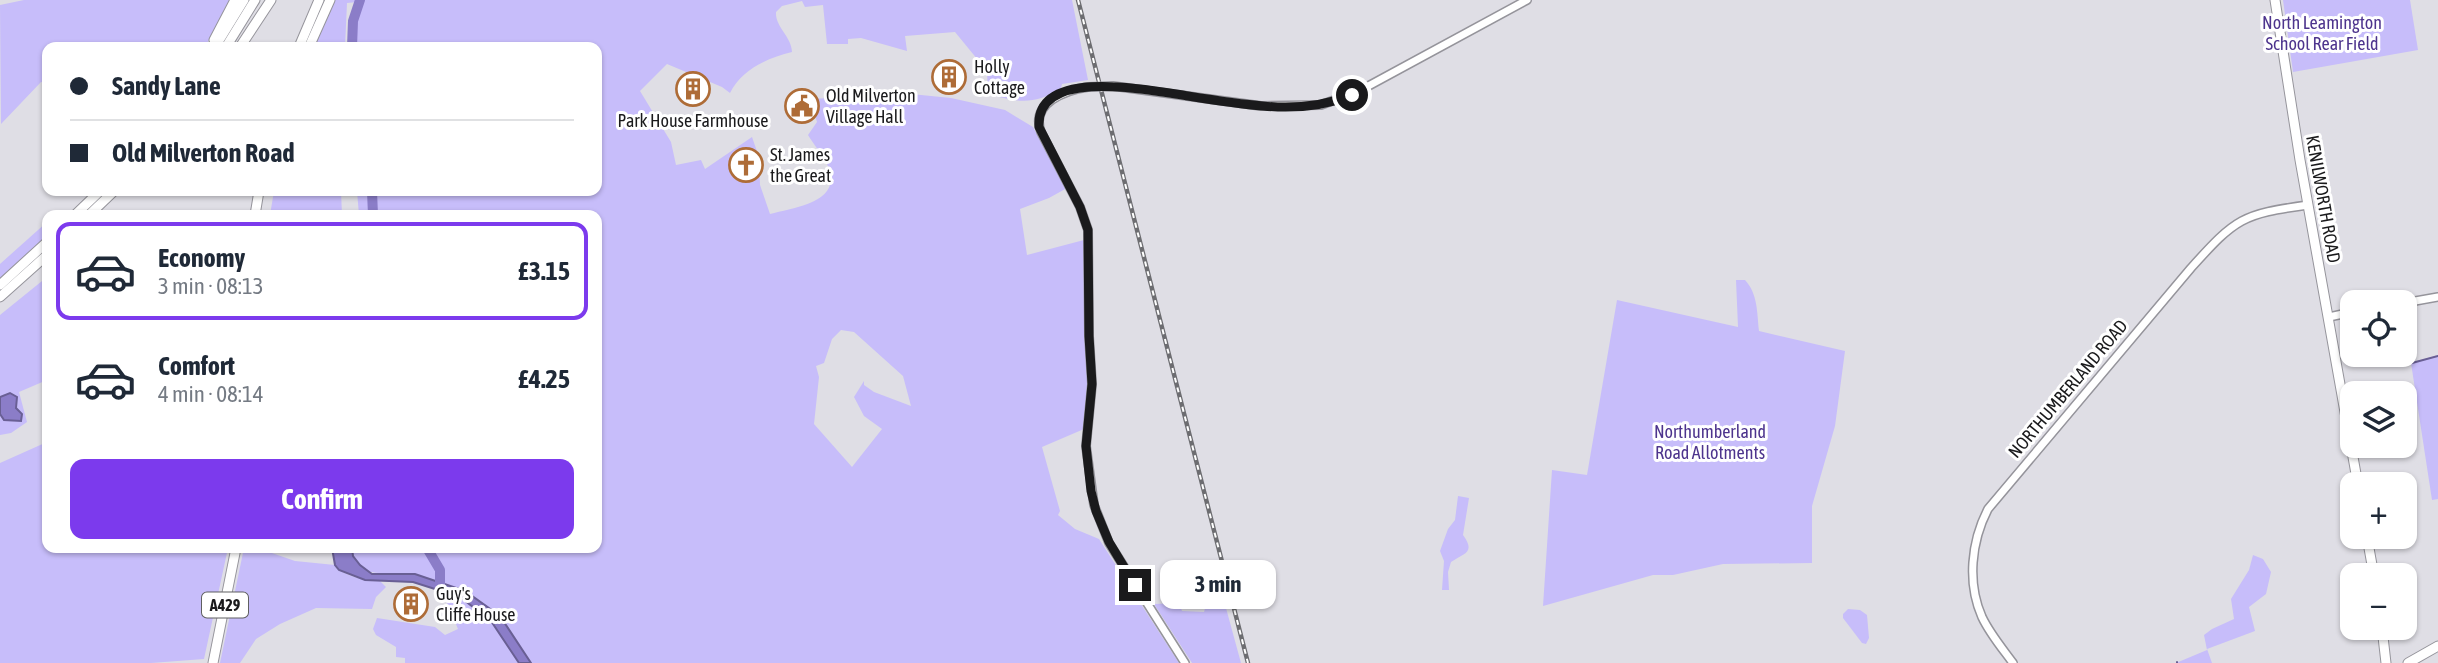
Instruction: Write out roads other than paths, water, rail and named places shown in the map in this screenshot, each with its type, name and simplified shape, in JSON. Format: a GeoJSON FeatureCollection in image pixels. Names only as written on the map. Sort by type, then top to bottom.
{"type":"FeatureCollection","features":[{"type":"Feature","properties":{"kind":"main road"},"geometry":{"type":"LineString","coordinates":[[212,42],[235,0]]}},
{"type":"Feature","properties":{"kind":"main road"},"geometry":{"type":"LineString","coordinates":[[218,42],[244,0]]}},
{"type":"Feature","properties":{"kind":"main road"},"geometry":{"type":"LineString","coordinates":[[229,42],[255,0]]}},
{"type":"Feature","properties":{"kind":"main road"},"geometry":{"type":"LineString","coordinates":[[243,42],[271,0]]}},
{"type":"Feature","properties":{"kind":"main road"},"geometry":{"type":"LineString","coordinates":[[301,42],[319,0]]}},
{"type":"Feature","properties":{"kind":"main road"},"geometry":{"type":"LineString","coordinates":[[311,42],[330,0]]}},
{"type":"Feature","properties":{"kind":"main road","name":"KENILWORTH ROAD"},"geometry":{"type":"LineString","coordinates":[[2275,0],[2356,472]]}},
{"type":"Feature","properties":{"kind":"main road"},"geometry":{"type":"LineString","coordinates":[[80,210],[95,196]]}},
{"type":"Feature","properties":{"kind":"main road"},"geometry":{"type":"LineString","coordinates":[[94,210],[109,196]]}},
{"type":"Feature","properties":{"kind":"main road"},"geometry":{"type":"LineString","coordinates":[[0,285],[42,247]]}},
{"type":"Feature","properties":{"kind":"main road"},"geometry":{"type":"LineString","coordinates":[[0,297],[42,259]]}},
{"type":"Feature","properties":{"kind":"main road","name":"A429"},"geometry":{"type":"LineString","coordinates":[[213,663],[235,553]]}},
{"type":"Feature","properties":{"kind":"main road"},"geometry":{"type":"LineString","coordinates":[[2383,640],[2386,663]]}},
{"type":"Feature","properties":{"kind":"main road"},"geometry":{"type":"LineString","coordinates":[[2408,663],[2438,646]]}},
{"type":"Feature","properties":{"kind":"street"},"geometry":{"type":"LineString","coordinates":[[1185,663],[1109,542],[1092,498],[1086,446],[1092,384],[1088,230],[1080,207],[1039,127],[1041,112],[1049,101],[1068,91],[1088,86],[1113,86],[1261,106],[1321,105],[1361,90],[1527,0]]}},
{"type":"Feature","properties":{"kind":"street","name":"NORTHUMBERLAND ROAD"},"geometry":{"type":"LineString","coordinates":[[2013,663],[1985,623],[1973,588],[1976,542],[1991,505],[2223,232],[2256,213],[2308,205]]}},
{"type":"Feature","properties":{"kind":"street"},"geometry":{"type":"LineString","coordinates":[[2417,301],[2438,297]]}},
{"type":"Feature","properties":{"kind":"street"},"geometry":{"type":"LineString","coordinates":[[2329,317],[2340,315]]}},
{"type":"Feature","properties":{"kind":"waterway"},"geometry":{"type":"LineString","coordinates":[[352,42],[353,21],[360,0]]}},
{"type":"Feature","properties":{"kind":"waterway"},"geometry":{"type":"LineString","coordinates":[[372,196],[373,210]]}},
{"type":"Feature","properties":{"kind":"waterway"},"geometry":{"type":"LineString","coordinates":[[2417,362],[2438,356]]}},
{"type":"Feature","properties":{"kind":"waterway"},"geometry":{"type":"LineString","coordinates":[[430,553],[440,570],[440,587]]}},
{"type":"Feature","properties":{"kind":"railway"},"geometry":{"type":"LineString","coordinates":[[1078,0],[1248,663]]}},
{"type":"Feature","properties":{"kind":"place","name":"Holly Cottage"},"geometry":{"type":"Point","coordinates":[949,77]}},
{"type":"Feature","properties":{"kind":"place","name":"Park House Farmhouse"},"geometry":{"type":"Point","coordinates":[693,89]}},
{"type":"Feature","properties":{"kind":"place","name":"Old Milverton Village Hall"},"geometry":{"type":"Point","coordinates":[802,106]}},
{"type":"Feature","properties":{"kind":"place","name":"St. James the Great"},"geometry":{"type":"Point","coordinates":[746,165]}},
{"type":"Feature","properties":{"kind":"place","name":"Guy's Cliffe House"},"geometry":{"type":"Point","coordinates":[411,604]}},
{"type":"Feature","properties":{"kind":"park label","name":"North Leamington School Rear Field"},"geometry":{"type":"Point","coordinates":[2322,33]}},
{"type":"Feature","properties":{"kind":"park label","name":"Northumberland Road Allotments"},"geometry":{"type":"Point","coordinates":[1710,442]}}]}
